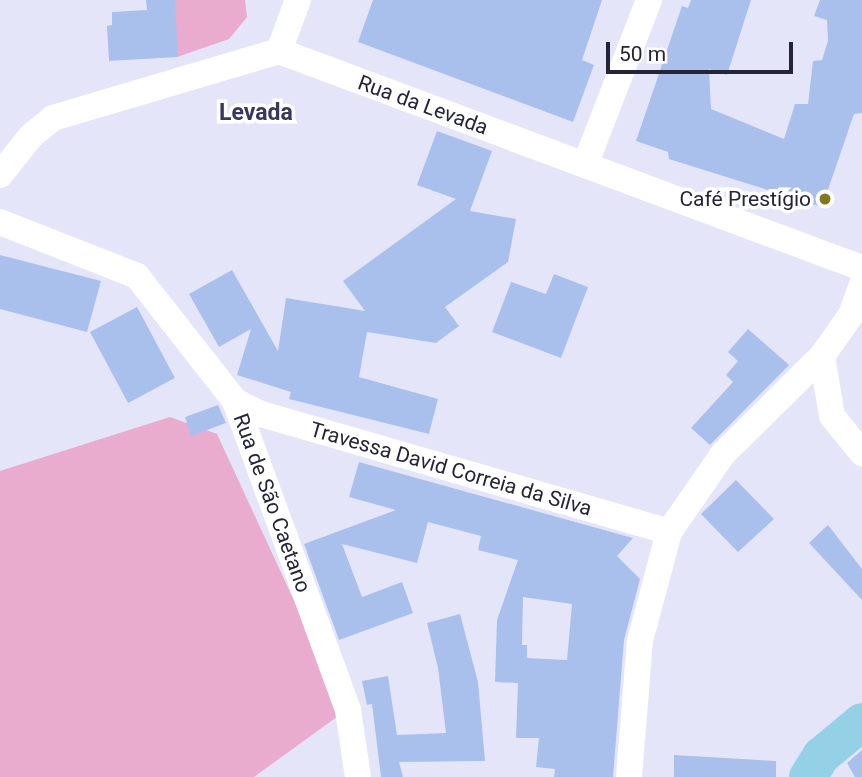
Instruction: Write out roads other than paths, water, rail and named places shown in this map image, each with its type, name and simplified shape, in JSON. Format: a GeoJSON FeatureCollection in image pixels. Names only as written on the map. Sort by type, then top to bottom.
{"type":"FeatureCollection","features":[{"type":"Feature","properties":{"kind":"main road"},"geometry":{"type":"LineString","coordinates":[[808,777],[821,756],[862,722]]}},
{"type":"Feature","properties":{"kind":"street"},"geometry":{"type":"LineString","coordinates":[[0,176],[31,136],[53,118],[82,106],[279,51],[298,0]]}},
{"type":"Feature","properties":{"kind":"street"},"geometry":{"type":"LineString","coordinates":[[585,166],[649,0]]}},
{"type":"Feature","properties":{"kind":"street","name":"Rua da Levada"},"geometry":{"type":"LineString","coordinates":[[279,51],[862,268]]}},
{"type":"Feature","properties":{"kind":"street","name":"Rua de São Caetano"},"geometry":{"type":"LineString","coordinates":[[0,222],[137,276],[235,401],[348,710],[358,777]]}},
{"type":"Feature","properties":{"kind":"street"},"geometry":{"type":"LineString","coordinates":[[629,777],[640,641],[670,532],[723,454],[822,356],[857,317],[862,284]]}},
{"type":"Feature","properties":{"kind":"street"},"geometry":{"type":"LineString","coordinates":[[822,356],[832,416],[862,453]]}},
{"type":"Feature","properties":{"kind":"street","name":"Travessa David Correia da Silva"},"geometry":{"type":"LineString","coordinates":[[235,401],[261,414],[670,532]]}},
{"type":"Feature","properties":{"kind":"place","name":"Café Prestígio"},"geometry":{"type":"Point","coordinates":[825,199]}},
{"type":"Feature","properties":{"kind":"district","name":"Levada"},"geometry":{"type":"Point","coordinates":[256,113]}}]}
